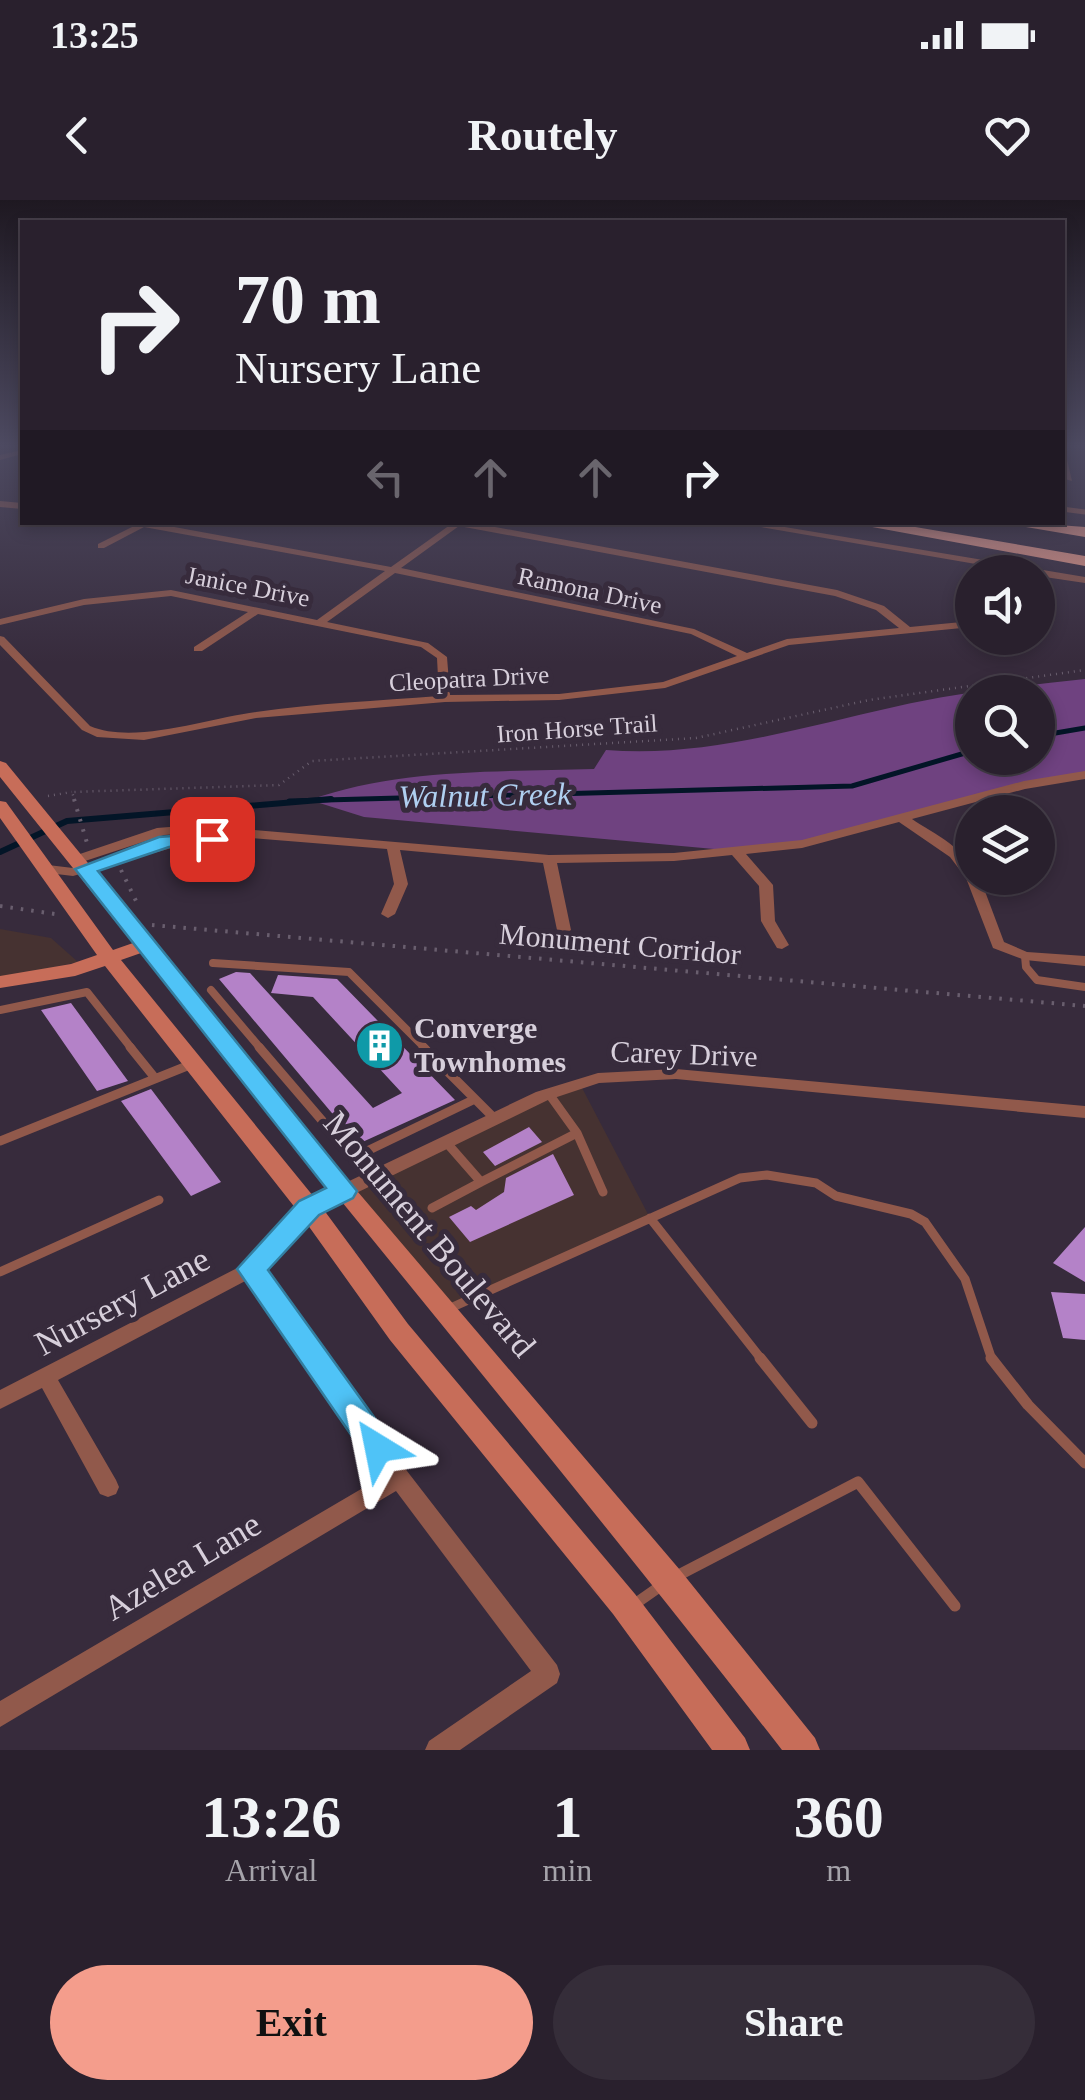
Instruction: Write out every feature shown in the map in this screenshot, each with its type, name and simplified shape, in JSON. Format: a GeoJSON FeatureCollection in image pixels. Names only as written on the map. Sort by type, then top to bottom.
{"type":"FeatureCollection","features":[{"type":"Feature","properties":{"kind":"highway"},"geometry":{"type":"LineString","coordinates":[[871,525],[1085,561]]}},
{"type":"Feature","properties":{"kind":"highway"},"geometry":{"type":"LineString","coordinates":[[934,525],[1085,547]]}},
{"type":"Feature","properties":{"kind":"highway"},"geometry":{"type":"LineString","coordinates":[[971,525],[1085,547]]}},
{"type":"Feature","properties":{"kind":"highway"},"geometry":{"type":"LineString","coordinates":[[1044,525],[1085,532]]}},
{"type":"Feature","properties":{"kind":"main road","name":"Monument Boulevard"},"geometry":{"type":"LineString","coordinates":[[0,766],[148,936],[344,1191],[669,1580],[803,1750]]}},
{"type":"Feature","properties":{"kind":"main road"},"geometry":{"type":"LineString","coordinates":[[6,813],[110,959],[309,1208],[400,1332],[628,1609],[733,1750]]}},
{"type":"Feature","properties":{"kind":"main road"},"geometry":{"type":"LineString","coordinates":[[0,982],[110,959],[148,936]]}},
{"type":"Feature","properties":{"kind":"street"},"geometry":{"type":"LineString","coordinates":[[101,546],[142,525]]}},
{"type":"Feature","properties":{"kind":"street","name":"Ramona Drive"},"geometry":{"type":"LineString","coordinates":[[142,525],[394,570],[694,632],[743,655]]}},
{"type":"Feature","properties":{"kind":"street"},"geometry":{"type":"LineString","coordinates":[[320,623],[453,525]]}},
{"type":"Feature","properties":{"kind":"street"},"geometry":{"type":"LineString","coordinates":[[467,525],[837,592],[880,608],[908,630]]}},
{"type":"Feature","properties":{"kind":"street"},"geometry":{"type":"LineString","coordinates":[[754,525],[955,560]]}},
{"type":"Feature","properties":{"kind":"street"},"geometry":{"type":"LineString","coordinates":[[1055,575],[1085,580]]}},
{"type":"Feature","properties":{"kind":"street","name":"Janice Drive"},"geometry":{"type":"LineString","coordinates":[[0,622],[84,602],[145,594],[196,597],[434,650],[442,657],[445,699]]}},
{"type":"Feature","properties":{"kind":"street"},"geometry":{"type":"LineString","coordinates":[[198,649],[256,610]]}},
{"type":"Feature","properties":{"kind":"street","name":"Cleopatra Drive"},"geometry":{"type":"LineString","coordinates":[[0,640],[86,728],[122,736],[256,715],[445,699],[559,697],[666,685],[787,642],[955,626]]}},
{"type":"Feature","properties":{"kind":"street"},"geometry":{"type":"LineString","coordinates":[[44,863],[78,852],[226,835],[549,859],[736,850],[802,844],[1024,785],[1085,775]]}},
{"type":"Feature","properties":{"kind":"street"},"geometry":{"type":"LineString","coordinates":[[902,818],[955,854]]}},
{"type":"Feature","properties":{"kind":"street"},"geometry":{"type":"LineString","coordinates":[[226,835],[227,872]]}},
{"type":"Feature","properties":{"kind":"street"},"geometry":{"type":"LineString","coordinates":[[388,914],[401,884],[394,848]]}},
{"type":"Feature","properties":{"kind":"street"},"geometry":{"type":"LineString","coordinates":[[736,850],[766,885],[768,921],[782,945]]}},
{"type":"Feature","properties":{"kind":"street"},"geometry":{"type":"LineString","coordinates":[[549,859],[564,930]]}},
{"type":"Feature","properties":{"kind":"street"},"geometry":{"type":"LineString","coordinates":[[980,895],[998,946],[1025,956],[1085,961]]}},
{"type":"Feature","properties":{"kind":"street","name":"Carey Drive"},"geometry":{"type":"LineString","coordinates":[[309,1208],[494,1118],[598,1078],[676,1074],[1085,1112]]}},
{"type":"Feature","properties":{"kind":"street","name":"Nursery Lane"},"geometry":{"type":"LineString","coordinates":[[0,1400],[252,1269],[309,1208]]}},
{"type":"Feature","properties":{"kind":"street"},"geometry":{"type":"LineString","coordinates":[[252,1269],[399,1478],[548,1674],[438,1750]]}},
{"type":"Feature","properties":{"kind":"street"},"geometry":{"type":"LineString","coordinates":[[46,1377],[108,1486]]}},
{"type":"Feature","properties":{"kind":"street","name":"Azelea Lane"},"geometry":{"type":"LineString","coordinates":[[0,1715],[399,1478]]}},
{"type":"Feature","properties":{"kind":"lane"},"geometry":{"type":"LineString","coordinates":[[1025,956],[1028,974],[1035,980],[1085,987]]}},
{"type":"Feature","properties":{"kind":"lane"},"geometry":{"type":"LineString","coordinates":[[213,963],[350,972],[494,1118]]}},
{"type":"Feature","properties":{"kind":"lane"},"geometry":{"type":"LineString","coordinates":[[210,990],[348,1152],[365,1152],[476,1099]]}},
{"type":"Feature","properties":{"kind":"lane"},"geometry":{"type":"LineString","coordinates":[[0,1010],[87,992],[155,1078]]}},
{"type":"Feature","properties":{"kind":"lane"},"geometry":{"type":"LineString","coordinates":[[0,1141],[192,1064]]}},
{"type":"Feature","properties":{"kind":"lane"},"geometry":{"type":"LineString","coordinates":[[549,1094],[577,1133],[602,1192]]}},
{"type":"Feature","properties":{"kind":"lane"},"geometry":{"type":"LineString","coordinates":[[432,1208],[577,1133]]}},
{"type":"Feature","properties":{"kind":"lane"},"geometry":{"type":"LineString","coordinates":[[446,1142],[481,1182]]}},
{"type":"Feature","properties":{"kind":"lane"},"geometry":{"type":"LineString","coordinates":[[446,1310],[740,1178],[767,1175],[816,1183],[836,1196],[911,1214],[924,1222],[965,1279],[991,1359],[1028,1405],[1085,1463]]}},
{"type":"Feature","properties":{"kind":"lane"},"geometry":{"type":"LineString","coordinates":[[0,1272],[159,1200]]}},
{"type":"Feature","properties":{"kind":"lane"},"geometry":{"type":"LineString","coordinates":[[650,1218],[812,1423]]}},
{"type":"Feature","properties":{"kind":"lane"},"geometry":{"type":"LineString","coordinates":[[628,1609],[669,1580],[858,1482],[955,1606]]}},
{"type":"Feature","properties":{"kind":"path","name":"Iron Horse Trail"},"geometry":{"type":"LineString","coordinates":[[34,804],[72,792],[267,786],[279,784],[312,762],[696,738],[869,700],[1085,670]]}},
{"type":"Feature","properties":{"kind":"path"},"geometry":{"type":"LineString","coordinates":[[72,792],[78,852]]}},
{"type":"Feature","properties":{"kind":"path"},"geometry":{"type":"LineString","coordinates":[[0,906],[58,915],[64,922]]}},
{"type":"Feature","properties":{"kind":"path","name":"Monument Corridor"},"geometry":{"type":"LineString","coordinates":[[148,936],[1085,1006]]}},
{"type":"Feature","properties":{"kind":"shaded area"},"geometry":{"type":"Polygon","coordinates":[[[1085,679],[1085,775],[986,795],[955,795],[955,803],[802,844],[736,851],[364,817],[310,800],[414,777],[594,769],[606,750],[679,750],[715,745],[955,695],[955,775],[1055,775],[1055,683],[1085,679]]]}},
{"type":"Feature","properties":{"kind":"shaded area"},"geometry":{"type":"Polygon","coordinates":[[[0,929],[51,938],[78,962],[0,979],[0,929]]]}},
{"type":"Feature","properties":{"kind":"shaded area"},"geometry":{"type":"Polygon","coordinates":[[[580,1084],[650,1218],[446,1310],[344,1191],[580,1084]]]}},
{"type":"Feature","properties":{"kind":"building","name":"Converge Townhomes"},"geometry":{"type":"Polygon","coordinates":[[[236,972],[250,973],[373,1108],[402,1093],[313,997],[271,993],[278,975],[337,979],[455,1100],[358,1144],[219,979],[236,972]]]}},
{"type":"Feature","properties":{"kind":"building"},"geometry":{"type":"Polygon","coordinates":[[[71,1003],[128,1081],[97,1091],[41,1010],[71,1003]]]}},
{"type":"Feature","properties":{"kind":"building"},"geometry":{"type":"Polygon","coordinates":[[[151,1089],[221,1182],[191,1196],[121,1101],[151,1089]]]}},
{"type":"Feature","properties":{"kind":"building"},"geometry":{"type":"Polygon","coordinates":[[[529,1127],[542,1142],[495,1166],[483,1152],[529,1127]]]}},
{"type":"Feature","properties":{"kind":"building"},"geometry":{"type":"Polygon","coordinates":[[[553,1154],[574,1195],[470,1242],[449,1217],[471,1206],[476,1210],[504,1192],[506,1178],[553,1154]]]}},
{"type":"Feature","properties":{"kind":"building"},"geometry":{"type":"Polygon","coordinates":[[[1085,1227],[1085,1282],[1053,1263],[1085,1227]]]}},
{"type":"Feature","properties":{"kind":"building"},"geometry":{"type":"Polygon","coordinates":[[[1051,1292],[1085,1294],[1085,1340],[1063,1338],[1051,1292]]]}},
{"type":"Feature","properties":{"kind":"waterway","name":"Walnut Creek"},"geometry":{"type":"LineString","coordinates":[[1055,733],[1085,728]]}},
{"type":"Feature","properties":{"kind":"waterway","name":"Walnut Creek"},"geometry":{"type":"LineString","coordinates":[[315,800],[852,786],[955,756]]}},
{"type":"Feature","properties":{"kind":"waterway","name":"Walnut Creek"},"geometry":{"type":"LineString","coordinates":[[315,800],[331,799]]}},
{"type":"Feature","properties":{"kind":"waterway","name":"Walnut Creek"},"geometry":{"type":"LineString","coordinates":[[0,852],[67,821],[315,800]]}},
{"type":"Feature","properties":{"kind":"waterway","name":"Walnut Creek"},"geometry":{"type":"LineString","coordinates":[[289,801],[315,800]]}},
{"type":"Feature","properties":{"kind":"place","name":"Converge Townhomes"},"geometry":{"type":"Point","coordinates":[379,1045]}},
{"type":"Feature","properties":{"kind":"route"},"geometry":{"type":"LineString","coordinates":[[212,839],[166,842],[85,869],[143,946],[344,1191],[309,1208],[252,1269],[378,1448]]}}]}
